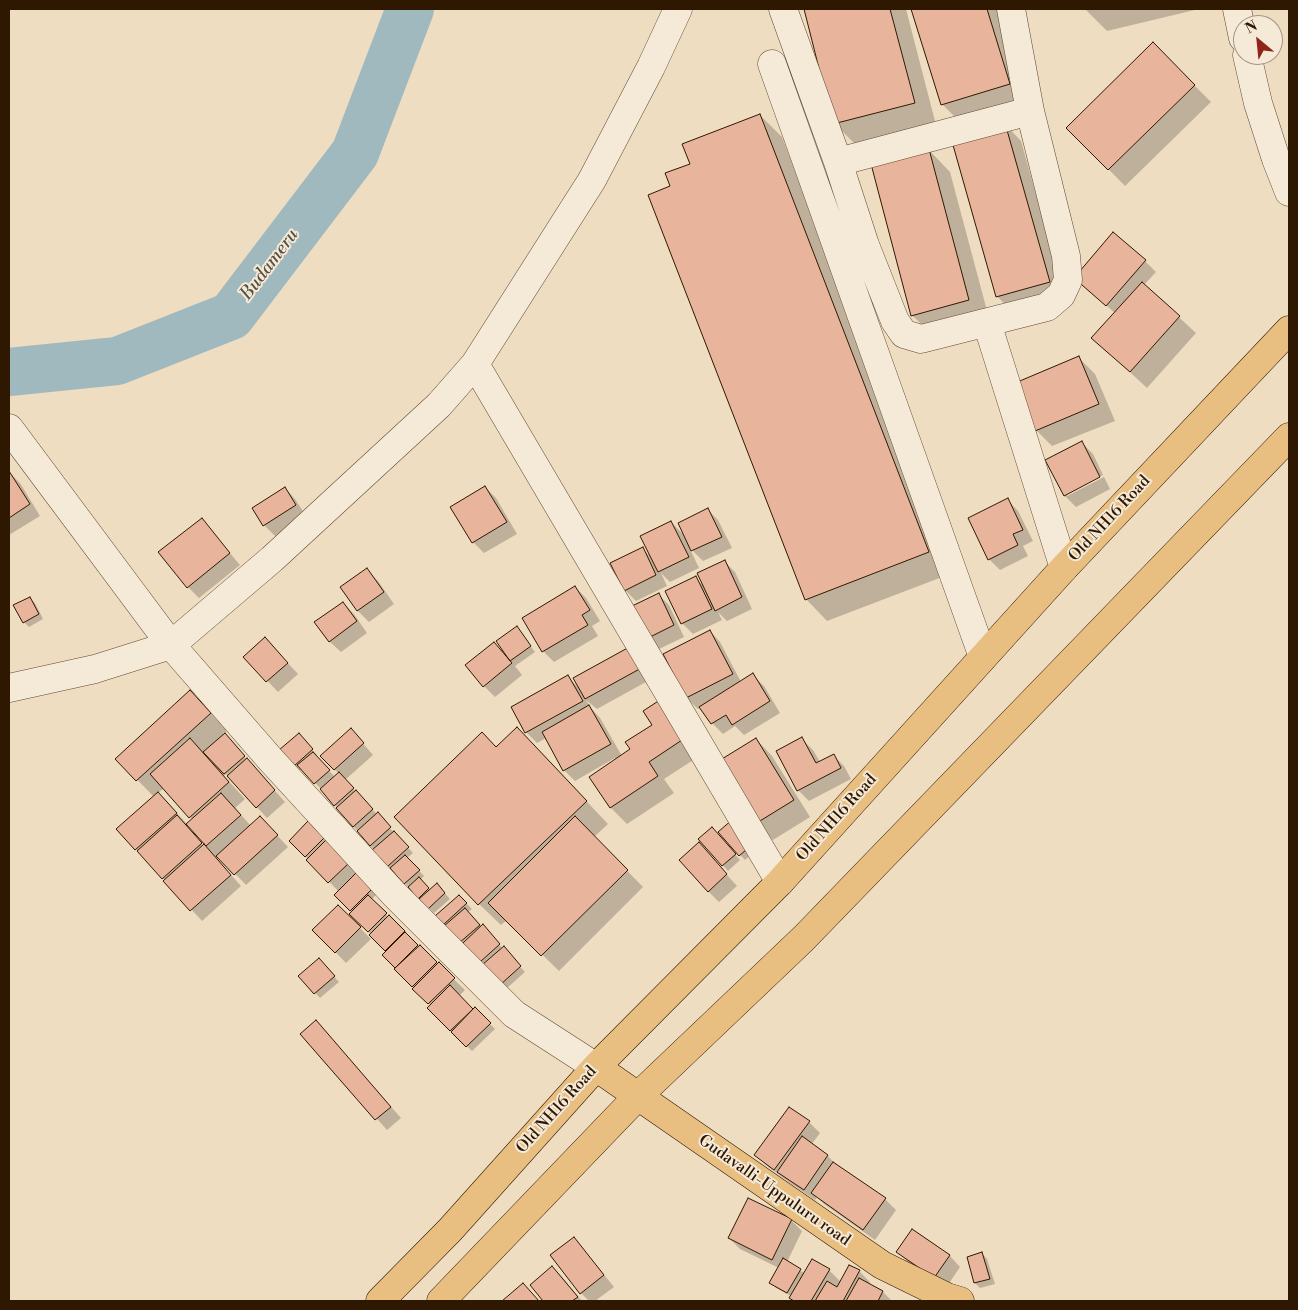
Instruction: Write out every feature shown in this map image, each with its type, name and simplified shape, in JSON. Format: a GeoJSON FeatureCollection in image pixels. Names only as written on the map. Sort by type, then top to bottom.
{"type":"FeatureCollection","features":[{"type":"Feature","properties":{"kind":"main road","name":"Old NH16 Road"},"geometry":{"type":"LineString","coordinates":[[380,1301],[450,1230],[596,1068],[780,882],[1064,568],[1289,330]]}},
{"type":"Feature","properties":{"kind":"main road"},"geometry":{"type":"LineString","coordinates":[[446,1300],[637,1096],[804,938],[1289,438]]}},
{"type":"Feature","properties":{"kind":"main road","name":"Gudavalli-Uppuluru road"},"geometry":{"type":"LineString","coordinates":[[596,1068],[882,1265],[947,1297],[960,1301]]}},
{"type":"Feature","properties":{"kind":"street"},"geometry":{"type":"LineString","coordinates":[[9,688],[95,669],[171,645],[272,559],[439,405],[475,364],[592,180],[651,67],[678,9]]}},
{"type":"Feature","properties":{"kind":"street"},"geometry":{"type":"LineString","coordinates":[[783,9],[838,162],[865,245],[895,321],[904,334],[921,339],[1047,307],[1061,295],[1068,280],[1066,256],[1030,111],[1011,9]]}},
{"type":"Feature","properties":{"kind":"street"},"geometry":{"type":"LineString","coordinates":[[772,64],[983,656]]}},
{"type":"Feature","properties":{"kind":"street"},"geometry":{"type":"LineString","coordinates":[[1249,65],[1258,103],[1276,160],[1289,192]]}},
{"type":"Feature","properties":{"kind":"street"},"geometry":{"type":"LineString","coordinates":[[838,162],[1030,111]]}},
{"type":"Feature","properties":{"kind":"street"},"geometry":{"type":"LineString","coordinates":[[987,323],[1064,568]]}},
{"type":"Feature","properties":{"kind":"street"},"geometry":{"type":"LineString","coordinates":[[475,364],[780,882]]}},
{"type":"Feature","properties":{"kind":"street"},"geometry":{"type":"LineString","coordinates":[[11,432],[171,645],[394,894],[514,1014],[596,1068]]}},
{"type":"Feature","properties":{"kind":"building"},"geometry":{"type":"Polygon","coordinates":[[[804,9],[890,9],[915,103],[833,124],[804,9]]]}},
{"type":"Feature","properties":{"kind":"building"},"geometry":{"type":"Polygon","coordinates":[[[911,9],[987,9],[1010,84],[941,105],[911,9]]]}},
{"type":"Feature","properties":{"kind":"building"},"geometry":{"type":"Polygon","coordinates":[[[1153,42],[1195,85],[1108,170],[1066,128],[1153,42]]]}},
{"type":"Feature","properties":{"kind":"building"},"geometry":{"type":"Polygon","coordinates":[[[760,114],[929,552],[805,600],[648,195],[670,186],[665,173],[690,164],[682,144],[760,114]]]}},
{"type":"Feature","properties":{"kind":"building"},"geometry":{"type":"Polygon","coordinates":[[[1005,123],[1050,282],[996,297],[951,138],[1005,123]]]}},
{"type":"Feature","properties":{"kind":"building"},"geometry":{"type":"Polygon","coordinates":[[[929,149],[969,300],[911,316],[871,164],[929,149]]]}},
{"type":"Feature","properties":{"kind":"building"},"geometry":{"type":"Polygon","coordinates":[[[1113,232],[1146,260],[1106,306],[1074,278],[1113,232]]]}},
{"type":"Feature","properties":{"kind":"building"},"geometry":{"type":"Polygon","coordinates":[[[1142,282],[1180,316],[1130,372],[1091,338],[1142,282]]]}},
{"type":"Feature","properties":{"kind":"building"},"geometry":{"type":"Polygon","coordinates":[[[1079,356],[1099,404],[1035,431],[1015,383],[1079,356]]]}},
{"type":"Feature","properties":{"kind":"building"},"geometry":{"type":"Polygon","coordinates":[[[1082,441],[1100,477],[1064,496],[1045,460],[1082,441]]]}},
{"type":"Feature","properties":{"kind":"building"},"geometry":{"type":"Polygon","coordinates":[[[9,471],[30,504],[9,518],[9,471]]]}},
{"type":"Feature","properties":{"kind":"building"},"geometry":{"type":"Polygon","coordinates":[[[485,486],[507,522],[472,543],[450,507],[485,486]]]}},
{"type":"Feature","properties":{"kind":"building"},"geometry":{"type":"Polygon","coordinates":[[[285,487],[296,505],[263,526],[252,508],[285,487]]]}},
{"type":"Feature","properties":{"kind":"building"},"geometry":{"type":"Polygon","coordinates":[[[1008,498],[1023,530],[1013,534],[1018,545],[988,560],[968,518],[1008,498]]]}},
{"type":"Feature","properties":{"kind":"building"},"geometry":{"type":"Polygon","coordinates":[[[708,508],[722,537],[691,551],[678,523],[708,508]]]}},
{"type":"Feature","properties":{"kind":"building"},"geometry":{"type":"Polygon","coordinates":[[[202,518],[230,553],[187,588],[158,552],[202,518]]]}},
{"type":"Feature","properties":{"kind":"building"},"geometry":{"type":"Polygon","coordinates":[[[671,521],[689,557],[658,572],[640,536],[671,521]]]}},
{"type":"Feature","properties":{"kind":"building"},"geometry":{"type":"Polygon","coordinates":[[[643,547],[656,575],[624,591],[610,563],[643,547]]]}},
{"type":"Feature","properties":{"kind":"building"},"geometry":{"type":"Polygon","coordinates":[[[725,560],[742,597],[715,611],[697,573],[725,560]]]}},
{"type":"Feature","properties":{"kind":"building"},"geometry":{"type":"Polygon","coordinates":[[[367,568],[384,592],[357,611],[340,587],[367,568]]]}},
{"type":"Feature","properties":{"kind":"building"},"geometry":{"type":"Polygon","coordinates":[[[696,576],[712,609],[681,624],[665,591],[696,576]]]}},
{"type":"Feature","properties":{"kind":"building"},"geometry":{"type":"Polygon","coordinates":[[[575,586],[590,610],[582,615],[588,625],[542,652],[522,618],[575,586]]]}},
{"type":"Feature","properties":{"kind":"building"},"geometry":{"type":"Polygon","coordinates":[[[659,593],[674,625],[648,638],[632,606],[659,593]]]}},
{"type":"Feature","properties":{"kind":"building"},"geometry":{"type":"Polygon","coordinates":[[[30,597],[39,614],[23,623],[13,605],[30,597]]]}},
{"type":"Feature","properties":{"kind":"building"},"geometry":{"type":"Polygon","coordinates":[[[343,602],[357,621],[329,642],[314,622],[343,602]]]}},
{"type":"Feature","properties":{"kind":"building"},"geometry":{"type":"Polygon","coordinates":[[[517,626],[531,646],[510,661],[496,641],[517,626]]]}},
{"type":"Feature","properties":{"kind":"building"},"geometry":{"type":"Polygon","coordinates":[[[710,630],[733,674],[686,698],[663,654],[710,630]]]}},
{"type":"Feature","properties":{"kind":"building"},"geometry":{"type":"Polygon","coordinates":[[[265,637],[288,663],[266,682],[243,657],[265,637]]]}},
{"type":"Feature","properties":{"kind":"building"},"geometry":{"type":"Polygon","coordinates":[[[494,642],[512,663],[483,687],[465,665],[494,642]]]}},
{"type":"Feature","properties":{"kind":"building"},"geometry":{"type":"Polygon","coordinates":[[[633,645],[645,666],[585,699],[573,678],[633,645]]]}},
{"type":"Feature","properties":{"kind":"building"},"geometry":{"type":"Polygon","coordinates":[[[753,673],[770,701],[732,725],[726,715],[711,724],[699,707],[753,673]]]}},
{"type":"Feature","properties":{"kind":"building"},"geometry":{"type":"Polygon","coordinates":[[[568,675],[583,701],[525,733],[511,707],[568,675]]]}},
{"type":"Feature","properties":{"kind":"building"},"geometry":{"type":"Polygon","coordinates":[[[190,690],[211,713],[136,781],[115,759],[190,690]]]}},
{"type":"Feature","properties":{"kind":"building"},"geometry":{"type":"Polygon","coordinates":[[[663,698],[688,736],[649,762],[658,776],[610,808],[589,777],[630,749],[625,742],[652,725],[643,711],[663,698]]]}},
{"type":"Feature","properties":{"kind":"building"},"geometry":{"type":"Polygon","coordinates":[[[589,705],[611,744],[563,771],[542,732],[589,705]]]}},
{"type":"Feature","properties":{"kind":"building"},"geometry":{"type":"Polygon","coordinates":[[[517,727],[587,801],[478,905],[394,817],[482,732],[496,747],[517,727]]]}},
{"type":"Feature","properties":{"kind":"building"},"geometry":{"type":"Polygon","coordinates":[[[351,728],[364,743],[334,770],[320,756],[351,728]]]}},
{"type":"Feature","properties":{"kind":"building"},"geometry":{"type":"Polygon","coordinates":[[[225,733],[245,756],[224,774],[203,752],[225,733]]]}},
{"type":"Feature","properties":{"kind":"building"},"geometry":{"type":"Polygon","coordinates":[[[299,733],[313,749],[294,766],[279,750],[299,733]]]}},
{"type":"Feature","properties":{"kind":"building"},"geometry":{"type":"Polygon","coordinates":[[[802,737],[816,763],[834,754],[841,768],[797,791],[776,751],[802,737]]]}},
{"type":"Feature","properties":{"kind":"building"},"geometry":{"type":"Polygon","coordinates":[[[190,738],[229,782],[189,818],[150,774],[190,738]]]}},
{"type":"Feature","properties":{"kind":"building"},"geometry":{"type":"Polygon","coordinates":[[[756,738],[794,800],[755,824],[717,762],[756,738]]]}},
{"type":"Feature","properties":{"kind":"building"},"geometry":{"type":"Polygon","coordinates":[[[313,752],[330,770],[314,784],[297,765],[313,752]]]}},
{"type":"Feature","properties":{"kind":"building"},"geometry":{"type":"Polygon","coordinates":[[[247,758],[275,790],[256,808],[227,776],[247,758]]]}},
{"type":"Feature","properties":{"kind":"building"},"geometry":{"type":"Polygon","coordinates":[[[339,772],[354,788],[334,806],[320,789],[339,772]]]}},
{"type":"Feature","properties":{"kind":"building"},"geometry":{"type":"Polygon","coordinates":[[[356,790],[373,809],[353,827],[336,808],[356,790]]]}},
{"type":"Feature","properties":{"kind":"building"},"geometry":{"type":"Polygon","coordinates":[[[158,792],[177,813],[135,850],[116,829],[158,792]]]}},
{"type":"Feature","properties":{"kind":"building"},"geometry":{"type":"Polygon","coordinates":[[[221,793],[241,815],[206,846],[186,824],[221,793]]]}},
{"type":"Feature","properties":{"kind":"building"},"geometry":{"type":"Polygon","coordinates":[[[378,812],[391,827],[370,846],[357,831],[378,812]]]}},
{"type":"Feature","properties":{"kind":"building"},"geometry":{"type":"Polygon","coordinates":[[[177,815],[202,843],[162,879],[137,851],[177,815]]]}},
{"type":"Feature","properties":{"kind":"building"},"geometry":{"type":"Polygon","coordinates":[[[260,816],[278,835],[234,875],[216,856],[260,816]]]}},
{"type":"Feature","properties":{"kind":"building"},"geometry":{"type":"Polygon","coordinates":[[[575,816],[628,870],[541,956],[488,903],[575,816]]]}},
{"type":"Feature","properties":{"kind":"building"},"geometry":{"type":"Polygon","coordinates":[[[733,819],[754,843],[739,856],[718,832],[733,819]]]}},
{"type":"Feature","properties":{"kind":"building"},"geometry":{"type":"Polygon","coordinates":[[[308,821],[324,838],[305,857],[289,841],[308,821]]]}},
{"type":"Feature","properties":{"kind":"building"},"geometry":{"type":"Polygon","coordinates":[[[712,827],[736,854],[722,866],[698,839],[712,827]]]}},
{"type":"Feature","properties":{"kind":"building"},"geometry":{"type":"Polygon","coordinates":[[[394,831],[409,847],[387,867],[372,850],[394,831]]]}},
{"type":"Feature","properties":{"kind":"building"},"geometry":{"type":"Polygon","coordinates":[[[326,840],[349,863],[328,883],[306,860],[326,840]]]}},
{"type":"Feature","properties":{"kind":"building"},"geometry":{"type":"Polygon","coordinates":[[[699,842],[727,874],[708,892],[679,860],[699,842]]]}},
{"type":"Feature","properties":{"kind":"building"},"geometry":{"type":"Polygon","coordinates":[[[204,844],[231,875],[190,911],[163,881],[204,844]]]}},
{"type":"Feature","properties":{"kind":"building"},"geometry":{"type":"Polygon","coordinates":[[[405,855],[420,870],[404,884],[390,868],[405,855]]]}},
{"type":"Feature","properties":{"kind":"building"},"geometry":{"type":"Polygon","coordinates":[[[357,872],[373,888],[350,911],[334,895],[357,872]]]}},
{"type":"Feature","properties":{"kind":"building"},"geometry":{"type":"Polygon","coordinates":[[[419,877],[429,888],[418,899],[408,887],[419,877]]]}},
{"type":"Feature","properties":{"kind":"building"},"geometry":{"type":"Polygon","coordinates":[[[437,883],[445,893],[428,909],[419,899],[437,883]]]}},
{"type":"Feature","properties":{"kind":"building"},"geometry":{"type":"Polygon","coordinates":[[[368,895],[387,913],[368,932],[349,914],[368,895]]]}},
{"type":"Feature","properties":{"kind":"building"},"geometry":{"type":"Polygon","coordinates":[[[459,895],[467,903],[443,925],[435,916],[459,895]]]}},
{"type":"Feature","properties":{"kind":"building"},"geometry":{"type":"Polygon","coordinates":[[[338,905],[361,927],[335,953],[312,930],[338,905]]]}},
{"type":"Feature","properties":{"kind":"building"},"geometry":{"type":"Polygon","coordinates":[[[465,908],[480,925],[459,943],[444,926],[465,908]]]}},
{"type":"Feature","properties":{"kind":"building"},"geometry":{"type":"Polygon","coordinates":[[[389,915],[405,931],[385,951],[369,935],[389,915]]]}},
{"type":"Feature","properties":{"kind":"building"},"geometry":{"type":"Polygon","coordinates":[[[483,924],[500,944],[480,962],[463,943],[483,924]]]}},
{"type":"Feature","properties":{"kind":"building"},"geometry":{"type":"Polygon","coordinates":[[[405,932],[418,945],[395,968],[382,955],[405,932]]]}},
{"type":"Feature","properties":{"kind":"building"},"geometry":{"type":"Polygon","coordinates":[[[420,945],[437,962],[412,987],[394,969],[420,945]]]}},
{"type":"Feature","properties":{"kind":"building"},"geometry":{"type":"Polygon","coordinates":[[[504,946],[521,966],[500,985],[482,965],[504,946]]]}},
{"type":"Feature","properties":{"kind":"building"},"geometry":{"type":"Polygon","coordinates":[[[319,958],[335,976],[314,994],[298,976],[319,958]]]}},
{"type":"Feature","properties":{"kind":"building"},"geometry":{"type":"Polygon","coordinates":[[[439,962],[455,978],[428,1004],[412,989],[439,962]]]}},
{"type":"Feature","properties":{"kind":"building"},"geometry":{"type":"Polygon","coordinates":[[[450,985],[473,1009],[450,1031],[427,1008],[450,985]]]}},
{"type":"Feature","properties":{"kind":"building"},"geometry":{"type":"Polygon","coordinates":[[[475,1007],[491,1023],[466,1047],[451,1032],[475,1007]]]}},
{"type":"Feature","properties":{"kind":"building"},"geometry":{"type":"Polygon","coordinates":[[[316,1020],[391,1107],[375,1120],[300,1034],[316,1020]]]}},
{"type":"Feature","properties":{"kind":"building"},"geometry":{"type":"Polygon","coordinates":[[[789,1107],[810,1121],[774,1170],[754,1155],[789,1107]]]}},
{"type":"Feature","properties":{"kind":"building"},"geometry":{"type":"Polygon","coordinates":[[[802,1136],[828,1155],[804,1190],[777,1172],[802,1136]]]}},
{"type":"Feature","properties":{"kind":"building"},"geometry":{"type":"Polygon","coordinates":[[[833,1162],[886,1198],[863,1230],[811,1193],[833,1162]]]}},
{"type":"Feature","properties":{"kind":"building"},"geometry":{"type":"Polygon","coordinates":[[[748,1198],[792,1219],[772,1260],[728,1238],[748,1198]]]}},
{"type":"Feature","properties":{"kind":"building"},"geometry":{"type":"Polygon","coordinates":[[[912,1229],[950,1255],[934,1278],[896,1252],[912,1229]]]}},
{"type":"Feature","properties":{"kind":"building"},"geometry":{"type":"Polygon","coordinates":[[[574,1237],[604,1275],[580,1294],[550,1255],[574,1237]]]}},
{"type":"Feature","properties":{"kind":"building"},"geometry":{"type":"Polygon","coordinates":[[[982,1252],[990,1279],[974,1283],[967,1257],[982,1252]]]}},
{"type":"Feature","properties":{"kind":"building"},"geometry":{"type":"Polygon","coordinates":[[[783,1258],[801,1269],[787,1293],[769,1283],[783,1258]]]}},
{"type":"Feature","properties":{"kind":"building"},"geometry":{"type":"Polygon","coordinates":[[[812,1259],[830,1269],[811,1301],[794,1301],[789,1298],[812,1259]]]}},
{"type":"Feature","properties":{"kind":"building"},"geometry":{"type":"Polygon","coordinates":[[[849,1265],[860,1270],[843,1301],[815,1301],[827,1281],[837,1287],[849,1265]]]}},
{"type":"Feature","properties":{"kind":"building"},"geometry":{"type":"Polygon","coordinates":[[[552,1266],[578,1297],[572,1301],[543,1301],[530,1285],[552,1266]]]}},
{"type":"Feature","properties":{"kind":"building"},"geometry":{"type":"Polygon","coordinates":[[[859,1278],[883,1291],[878,1301],[846,1301],[859,1278]]]}},
{"type":"Feature","properties":{"kind":"building"},"geometry":{"type":"Polygon","coordinates":[[[523,1283],[539,1301],[502,1301],[523,1283]]]}},
{"type":"Feature","properties":{"kind":"waterway","name":"Budameru"},"geometry":{"type":"LineString","coordinates":[[9,372],[117,361],[231,316],[355,153],[410,9]]}}]}
